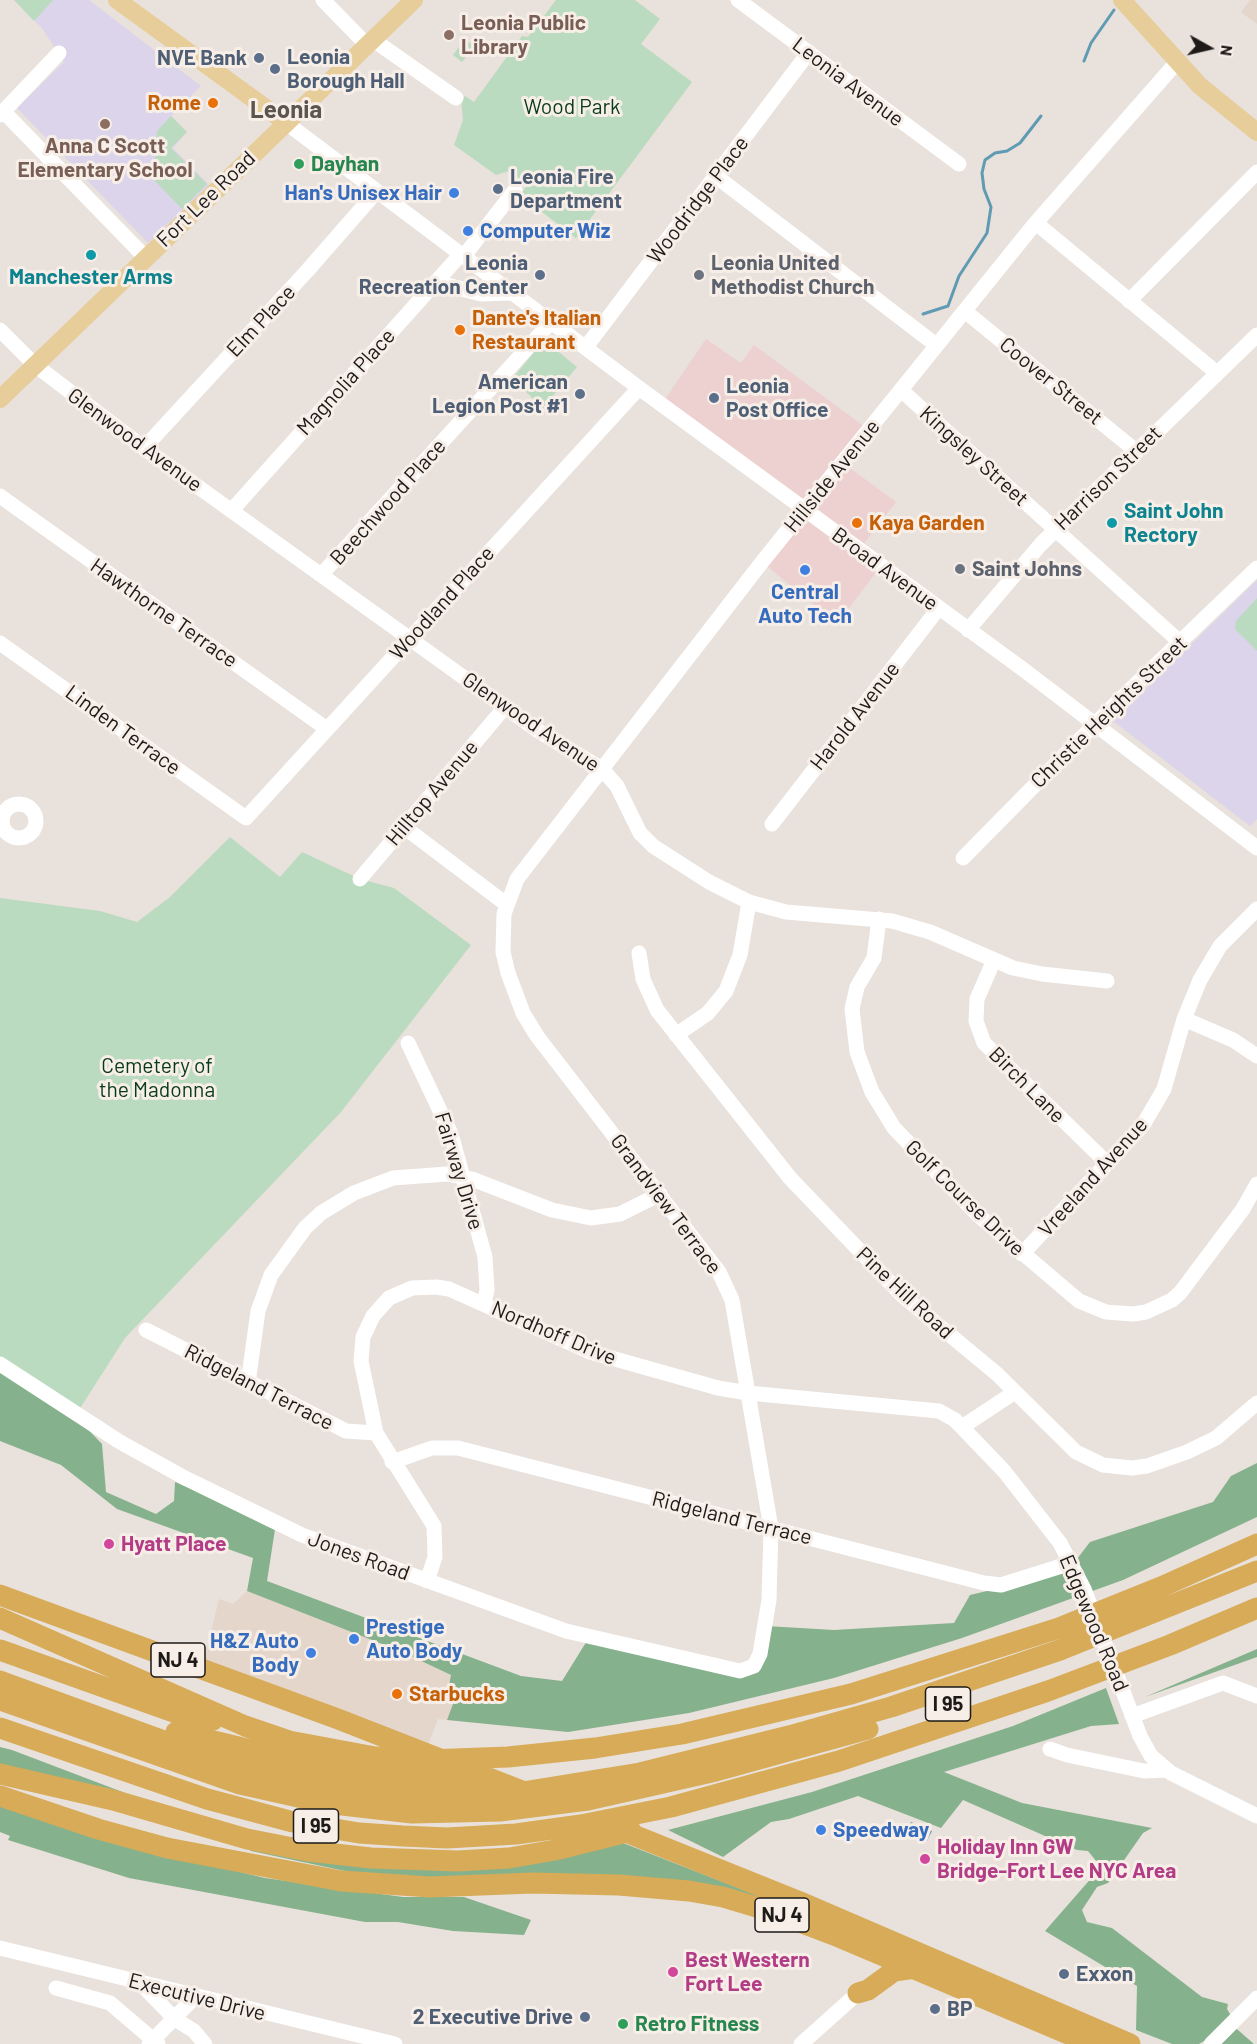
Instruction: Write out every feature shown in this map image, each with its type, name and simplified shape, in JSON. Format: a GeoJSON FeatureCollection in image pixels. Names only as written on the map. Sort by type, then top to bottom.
{"type":"FeatureCollection","features":[{"type":"Feature","properties":{"kind":"highway","name":"I 95"},"geometry":{"type":"LineString","coordinates":[[0,1618],[245,1726],[284,1740],[332,1751],[375,1757],[428,1760],[529,1756],[682,1734],[820,1702],[1001,1648],[1140,1596],[1257,1544]]}},
{"type":"Feature","properties":{"kind":"highway","name":"I 95"},"geometry":{"type":"LineString","coordinates":[[0,1681],[219,1761],[326,1788],[392,1796],[436,1798],[525,1793],[661,1768],[891,1707],[1060,1650],[1257,1571]]}},
{"type":"Feature","properties":{"kind":"highway","name":"I 95"},"geometry":{"type":"LineString","coordinates":[[0,1700],[229,1780],[325,1803],[424,1813],[478,1813],[609,1796],[716,1771],[887,1723],[1101,1650],[1257,1586]]}},
{"type":"Feature","properties":{"kind":"highway","name":"NJ 4"},"geometry":{"type":"LineString","coordinates":[[0,1595],[356,1726],[800,1902],[1099,2039]]}},
{"type":"Feature","properties":{"kind":"highway","name":"I 95"},"geometry":{"type":"LineString","coordinates":[[0,1728],[250,1812],[315,1826],[392,1836],[473,1837],[549,1830],[645,1813],[759,1784],[882,1748],[1006,1707],[1161,1649],[1257,1608]]}},
{"type":"Feature","properties":{"kind":"highway"},"geometry":{"type":"LineString","coordinates":[[0,1627],[23,1636],[61,1645]]}},
{"type":"Feature","properties":{"kind":"highway"},"geometry":{"type":"LineString","coordinates":[[0,1650],[185,1716],[245,1726]]}},
{"type":"Feature","properties":{"kind":"highway"},"geometry":{"type":"LineString","coordinates":[[64,1705],[101,1711],[266,1756],[351,1773],[441,1779],[519,1789]]}},
{"type":"Feature","properties":{"kind":"highway"},"geometry":{"type":"LineString","coordinates":[[0,1711],[88,1732]]}},
{"type":"Feature","properties":{"kind":"highway"},"geometry":{"type":"LineString","coordinates":[[0,1774],[113,1800],[220,1832],[279,1845],[341,1855],[429,1861],[509,1858],[572,1846],[702,1811],[759,1784]]}},
{"type":"Feature","properties":{"kind":"highway"},"geometry":{"type":"LineString","coordinates":[[0,1782],[187,1842],[239,1863]]}},
{"type":"Feature","properties":{"kind":"highway","name":"NJ 4"},"geometry":{"type":"LineString","coordinates":[[0,1796],[124,1836],[239,1863],[324,1878],[394,1886],[602,1884],[689,1891],[757,1907],[1099,2039],[1130,2044]]}},
{"type":"Feature","properties":{"kind":"highway"},"geometry":{"type":"LineString","coordinates":[[858,1994],[870,1976],[871,1968],[859,1945]]}},
{"type":"Feature","properties":{"kind":"highway"},"geometry":{"type":"LineString","coordinates":[[858,1994],[868,1990],[894,1971],[915,1968]]}},
{"type":"Feature","properties":{"kind":"highway"},"geometry":{"type":"LineString","coordinates":[[1099,2039],[1143,2044]]}},
{"type":"Feature","properties":{"kind":"main road","name":"Broad Avenue"},"geometry":{"type":"LineString","coordinates":[[117,0],[285,122]]}},
{"type":"Feature","properties":{"kind":"main road","name":"Fort Lee Road"},"geometry":{"type":"LineString","coordinates":[[0,399],[414,0]]}},
{"type":"Feature","properties":{"kind":"main road"},"geometry":{"type":"LineString","coordinates":[[1122,0],[1177,62],[1225,108],[1257,132]]}},
{"type":"Feature","properties":{"kind":"street"},"geometry":{"type":"LineString","coordinates":[[323,0],[369,41],[456,98]]}},
{"type":"Feature","properties":{"kind":"street","name":"Leonia Avenue"},"geometry":{"type":"LineString","coordinates":[[738,0],[959,164]]}},
{"type":"Feature","properties":{"kind":"street","name":"Woodridge Place"},"geometry":{"type":"LineString","coordinates":[[586,347],[717,177],[809,52]]}},
{"type":"Feature","properties":{"kind":"street"},"geometry":{"type":"LineString","coordinates":[[59,53],[2,113],[146,258]]}},
{"type":"Feature","properties":{"kind":"street","name":"Hillside Avenue"},"geometry":{"type":"LineString","coordinates":[[506,904],[518,879],[804,510],[1036,223],[1177,62]]}},
{"type":"Feature","properties":{"kind":"street","name":"Broad Avenue"},"geometry":{"type":"LineString","coordinates":[[285,122],[639,388],[1095,724],[1257,848]]}},
{"type":"Feature","properties":{"kind":"street"},"geometry":{"type":"LineString","coordinates":[[1129,301],[1257,171]]}},
{"type":"Feature","properties":{"kind":"street"},"geometry":{"type":"LineString","coordinates":[[717,177],[936,345]]}},
{"type":"Feature","properties":{"kind":"street","name":"Magnolia Place"},"geometry":{"type":"LineString","coordinates":[[232,510],[436,282],[463,255],[514,190]]}},
{"type":"Feature","properties":{"kind":"street","name":"Elm Place"},"geometry":{"type":"LineString","coordinates":[[144,448],[308,271],[376,192]]}},
{"type":"Feature","properties":{"kind":"street"},"geometry":{"type":"LineString","coordinates":[[1036,223],[1217,373]]}},
{"type":"Feature","properties":{"kind":"street"},"geometry":{"type":"LineString","coordinates":[[436,282],[481,294],[512,293]]}},
{"type":"Feature","properties":{"kind":"street","name":"Coover Street"},"geometry":{"type":"LineString","coordinates":[[966,312],[1136,451]]}},
{"type":"Feature","properties":{"kind":"street","name":"Beechwood Place"},"geometry":{"type":"LineString","coordinates":[[321,575],[551,322]]}},
{"type":"Feature","properties":{"kind":"street","name":"Glenwood Avenue"},"geometry":{"type":"LineString","coordinates":[[0,330],[35,365],[144,448],[505,707],[602,769],[617,786],[640,833],[653,846],[710,882],[749,902],[808,916],[879,919],[930,932],[994,960],[1033,973],[1107,981]]}},
{"type":"Feature","properties":{"kind":"street","name":"Harrison Street"},"geometry":{"type":"LineString","coordinates":[[968,630],[1056,529],[1257,335]]}},
{"type":"Feature","properties":{"kind":"street","name":"Woodland Place"},"geometry":{"type":"LineString","coordinates":[[246,818],[639,388]]}},
{"type":"Feature","properties":{"kind":"street","name":"Kingsley Street"},"geometry":{"type":"LineString","coordinates":[[900,390],[1181,643]]}},
{"type":"Feature","properties":{"kind":"street","name":"Hawthorne Terrace"},"geometry":{"type":"LineString","coordinates":[[0,496],[327,729]]}},
{"type":"Feature","properties":{"kind":"street","name":"Christie Heights Street"},"geometry":{"type":"LineString","coordinates":[[963,858],[1095,724],[1257,568]]}},
{"type":"Feature","properties":{"kind":"street","name":"Harold Avenue"},"geometry":{"type":"LineString","coordinates":[[772,824],[938,609]]}},
{"type":"Feature","properties":{"kind":"street","name":"Linden Terrace"},"geometry":{"type":"LineString","coordinates":[[0,643],[246,818]]}},
{"type":"Feature","properties":{"kind":"street","name":"Hilltop Avenue"},"geometry":{"type":"LineString","coordinates":[[360,879],[505,707]]}},
{"type":"Feature","properties":{"kind":"street"},"geometry":{"type":"LineString","coordinates":[[404,827],[506,904]]}},
{"type":"Feature","properties":{"kind":"street"},"geometry":{"type":"LineString","coordinates":[[676,1035],[708,1014],[726,991],[740,956],[749,902]]}},
{"type":"Feature","properties":{"kind":"street","name":"Grandview Terrace"},"geometry":{"type":"LineString","coordinates":[[506,904],[502,928],[503,952],[514,993],[523,1013],[537,1036],[719,1272],[732,1300],[771,1528],[769,1600],[764,1637],[758,1661],[748,1670]]}},
{"type":"Feature","properties":{"kind":"street","name":"Vreeland Avenue"},"geometry":{"type":"LineString","coordinates":[[1022,1254],[1138,1131],[1155,1107],[1171,1072],[1184,1019],[1208,964],[1234,930],[1257,909]]}},
{"type":"Feature","properties":{"kind":"street","name":"Golf Course Drive"},"geometry":{"type":"LineString","coordinates":[[879,919],[874,958],[857,987],[852,1009],[857,1052],[868,1083],[882,1111],[902,1136],[978,1215],[1079,1301],[1093,1308],[1119,1314],[1146,1312],[1160,1307],[1180,1293],[1243,1209],[1257,1184]]}},
{"type":"Feature","properties":{"kind":"street","name":"Pine Hill Road"},"geometry":{"type":"LineString","coordinates":[[639,953],[648,994],[676,1035],[790,1178],[903,1296],[1015,1392],[1076,1452],[1089,1460],[1117,1468],[1147,1466],[1187,1452],[1216,1438],[1257,1403]]}},
{"type":"Feature","properties":{"kind":"street","name":"Birch Lane"},"geometry":{"type":"LineString","coordinates":[[994,960],[981,988],[976,1012],[984,1043],[1107,1163]]}},
{"type":"Feature","properties":{"kind":"street"},"geometry":{"type":"LineString","coordinates":[[1184,1019],[1233,1040],[1257,1056]]}},
{"type":"Feature","properties":{"kind":"street","name":"Fairway Drive"},"geometry":{"type":"LineString","coordinates":[[408,1043],[445,1118],[463,1176],[485,1257],[487,1290],[484,1304]]}},
{"type":"Feature","properties":{"kind":"street"},"geometry":{"type":"LineString","coordinates":[[248,1383],[254,1329],[263,1292],[281,1258],[305,1228],[337,1202],[371,1185],[412,1175],[440,1173],[463,1176],[552,1210],[591,1218],[620,1214],[660,1194]]}},
{"type":"Feature","properties":{"kind":"street","name":"Nordhoff Drive"},"geometry":{"type":"LineString","coordinates":[[427,1581],[435,1557],[434,1526],[429,1513],[392,1462],[376,1433],[361,1368],[361,1348],[367,1325],[376,1311],[401,1292],[425,1286],[449,1289],[590,1352],[718,1388],[748,1393],[927,1408],[950,1416],[962,1427]]}},
{"type":"Feature","properties":{"kind":"street","name":"Ridgeland Terrace"},"geometry":{"type":"LineString","coordinates":[[146,1330],[346,1431],[357,1434],[376,1433]]}},
{"type":"Feature","properties":{"kind":"street","name":"Jones Road"},"geometry":{"type":"LineString","coordinates":[[0,1364],[75,1415],[185,1478],[302,1535],[566,1631],[733,1670],[748,1670]]}},
{"type":"Feature","properties":{"kind":"street"},"geometry":{"type":"LineString","coordinates":[[962,1427],[1015,1392]]}},
{"type":"Feature","properties":{"kind":"street","name":"Edgewood Road"},"geometry":{"type":"LineString","coordinates":[[962,1427],[1034,1507],[1054,1533],[1080,1580],[1148,1752],[1167,1770]]}},
{"type":"Feature","properties":{"kind":"street","name":"Ridgeland Terrace"},"geometry":{"type":"LineString","coordinates":[[392,1462],[432,1448],[458,1448],[1001,1585],[1071,1563]]}},
{"type":"Feature","properties":{"kind":"street"},"geometry":{"type":"LineString","coordinates":[[1132,1716],[1223,1683],[1257,1696]]}},
{"type":"Feature","properties":{"kind":"street"},"geometry":{"type":"LineString","coordinates":[[1050,1749],[1067,1755],[1144,1771],[1167,1770],[1257,1816]]}},
{"type":"Feature","properties":{"kind":"street","name":"Executive Drive"},"geometry":{"type":"LineString","coordinates":[[0,1947],[395,2044]]}},
{"type":"Feature","properties":{"kind":"street"},"geometry":{"type":"LineString","coordinates":[[140,1983],[175,2019],[194,2031],[205,2044]]}},
{"type":"Feature","properties":{"kind":"street"},"geometry":{"type":"LineString","coordinates":[[56,1988],[110,2003],[154,2043],[195,1996]]}},
{"type":"Feature","properties":{"kind":"street"},"geometry":{"type":"LineString","coordinates":[[801,2044],[858,1994]]}},
{"type":"Feature","properties":{"kind":"street"},"geometry":{"type":"LineString","coordinates":[[1211,2044],[1257,1998]]}},
{"type":"Feature","properties":{"kind":"shaded area","name":"Anna C Scott Elementary School"},"geometry":{"type":"Polygon","coordinates":[[[14,0],[89,0],[201,86],[171,116],[187,132],[173,148],[209,185],[148,243],[17,108],[64,62],[42,28],[14,0]]]}},
{"type":"Feature","properties":{"kind":"shaded area"},"geometry":{"type":"Polygon","coordinates":[[[1250,0],[1257,0],[1257,24],[1241,12],[1250,0]]]}},
{"type":"Feature","properties":{"kind":"shaded area"},"geometry":{"type":"Polygon","coordinates":[[[706,339],[741,363],[754,345],[869,430],[843,463],[896,502],[859,550],[881,566],[837,624],[762,562],[804,510],[661,405],[706,339]]]}},
{"type":"Feature","properties":{"kind":"shaded area"},"geometry":{"type":"Polygon","coordinates":[[[1257,580],[1257,819],[1250,826],[1113,721],[1257,580]]]}},
{"type":"Feature","properties":{"kind":"shaded area"},"geometry":{"type":"Polygon","coordinates":[[[247,1591],[400,1651],[451,1675],[447,1696],[454,1704],[447,1720],[438,1719],[425,1753],[202,1669],[219,1599],[233,1604],[247,1591]]]}},
{"type":"Feature","properties":{"kind":"green space"},"geometry":{"type":"Polygon","coordinates":[[[14,0],[53,0],[34,21],[14,0]]]}},
{"type":"Feature","properties":{"kind":"green space","name":"Wood Park"},"geometry":{"type":"Polygon","coordinates":[[[556,0],[635,0],[660,19],[641,44],[692,82],[576,238],[520,195],[528,184],[509,171],[496,175],[454,145],[463,120],[461,100],[465,96],[474,102],[522,36],[528,37],[556,0]]]}},
{"type":"Feature","properties":{"kind":"green space"},"geometry":{"type":"Polygon","coordinates":[[[465,39],[474,46],[462,62],[453,55],[465,39]]]}},
{"type":"Feature","properties":{"kind":"green space"},"geometry":{"type":"Polygon","coordinates":[[[171,116],[187,132],[171,148],[207,184],[182,209],[155,181],[154,173],[157,131],[171,116]]]}},
{"type":"Feature","properties":{"kind":"green space"},"geometry":{"type":"Polygon","coordinates":[[[544,340],[577,367],[543,408],[512,379],[544,340]]]}},
{"type":"Feature","properties":{"kind":"green space"},"geometry":{"type":"Polygon","coordinates":[[[1257,598],[1257,651],[1235,629],[1236,621],[1257,598]]]}},
{"type":"Feature","properties":{"kind":"green space","name":"Cemetery of the Madonna"},"geometry":{"type":"Polygon","coordinates":[[[230,837],[280,877],[302,852],[360,879],[394,888],[471,945],[341,1112],[125,1338],[75,1416],[0,1364],[0,898],[100,911],[137,922],[170,897],[230,837]]]}},
{"type":"Feature","properties":{"kind":"green space"},"geometry":{"type":"Polygon","coordinates":[[[0,1364],[75,1416],[102,1444],[106,1492],[156,1514],[174,1501],[175,1482],[276,1523],[267,1581],[521,1676],[562,1681],[590,1636],[748,1670],[766,1626],[834,1630],[954,1623],[970,1595],[1067,1572],[1090,1542],[1213,1502],[1231,1476],[1257,1463],[1257,1517],[1123,1580],[962,1638],[834,1678],[689,1713],[568,1732],[447,1720],[453,1704],[447,1696],[451,1675],[400,1651],[247,1591],[253,1558],[117,1509],[61,1465],[0,1441],[0,1364]]]}},
{"type":"Feature","properties":{"kind":"green space"},"geometry":{"type":"Polygon","coordinates":[[[1257,1649],[1257,1657],[1145,1697],[1257,1649]]]}},
{"type":"Feature","properties":{"kind":"green space"},"geometry":{"type":"Polygon","coordinates":[[[1106,1688],[1119,1724],[1091,1726],[944,1772],[1022,1803],[1152,1828],[1143,1833],[1108,1883],[1097,1887],[1082,1910],[1087,1922],[1112,1928],[1202,1997],[1228,2004],[1227,2009],[1234,2021],[1231,2024],[1254,2044],[1210,2044],[1204,2041],[1199,2044],[1172,2044],[1136,2030],[1137,1986],[1045,1931],[1101,1867],[1088,1851],[1077,1850],[963,1800],[941,1828],[858,1796],[789,1819],[771,1822],[723,1857],[668,1830],[812,1792],[1013,1726],[1106,1688]]]}},
{"type":"Feature","properties":{"kind":"green space"},"geometry":{"type":"Polygon","coordinates":[[[0,1747],[12,1750],[133,1796],[0,1767],[0,1747]]]}},
{"type":"Feature","properties":{"kind":"green space"},"geometry":{"type":"Polygon","coordinates":[[[0,1802],[97,1838],[265,1878],[403,1897],[464,1897],[531,1920],[524,1935],[453,1931],[398,1922],[365,1922],[129,1878],[8,1840],[10,1836],[0,1832],[0,1802]]]}},
{"type":"Feature","properties":{"kind":"green space"},"geometry":{"type":"Polygon","coordinates":[[[618,1841],[769,1900],[359,1874],[251,1851],[245,1845],[377,1866],[618,1841]]]}},
{"type":"Feature","properties":{"kind":"water"},"geometry":{"type":"Polygon","coordinates":[[[911,1822],[932,1831],[927,1841],[907,1832],[911,1822]]]}},
{"type":"Feature","properties":{"kind":"waterway"},"geometry":{"type":"LineString","coordinates":[[1084,61],[1091,43],[1114,10]]}},
{"type":"Feature","properties":{"kind":"waterway"},"geometry":{"type":"LineString","coordinates":[[923,314],[948,306],[959,276],[987,233],[991,207],[984,189],[982,173],[985,160],[995,153],[1007,151],[1020,143],[1041,116]]}},
{"type":"Feature","properties":{"kind":"place","name":"Leonia Public Library"},"geometry":{"type":"Point","coordinates":[449,35]}},
{"type":"Feature","properties":{"kind":"place","name":"NVE Bank"},"geometry":{"type":"Point","coordinates":[259,58]}},
{"type":"Feature","properties":{"kind":"place","name":"Leonia Borough Hall"},"geometry":{"type":"Point","coordinates":[275,69]}},
{"type":"Feature","properties":{"kind":"place","name":"Rome"},"geometry":{"type":"Point","coordinates":[213,103]}},
{"type":"Feature","properties":{"kind":"place","name":"Anna C Scott Elementary School"},"geometry":{"type":"Point","coordinates":[105,124]}},
{"type":"Feature","properties":{"kind":"place","name":"Dayhan"},"geometry":{"type":"Point","coordinates":[299,164]}},
{"type":"Feature","properties":{"kind":"place","name":"Leonia Fire Department"},"geometry":{"type":"Point","coordinates":[498,189]}},
{"type":"Feature","properties":{"kind":"place","name":"Han's Unisex Hair"},"geometry":{"type":"Point","coordinates":[454,193]}},
{"type":"Feature","properties":{"kind":"place","name":"Computer Wiz"},"geometry":{"type":"Point","coordinates":[468,231]}},
{"type":"Feature","properties":{"kind":"place","name":"Manchester Arms"},"geometry":{"type":"Point","coordinates":[91,255]}},
{"type":"Feature","properties":{"kind":"place","name":"Leonia Recreation Center"},"geometry":{"type":"Point","coordinates":[540,275]}},
{"type":"Feature","properties":{"kind":"place","name":"Leonia United Methodist Church"},"geometry":{"type":"Point","coordinates":[699,275]}},
{"type":"Feature","properties":{"kind":"place","name":"Dante's Italian Restaurant"},"geometry":{"type":"Point","coordinates":[460,330]}},
{"type":"Feature","properties":{"kind":"place","name":"American Legion Post #1"},"geometry":{"type":"Point","coordinates":[580,394]}},
{"type":"Feature","properties":{"kind":"place","name":"Leonia Post Office"},"geometry":{"type":"Point","coordinates":[714,398]}},
{"type":"Feature","properties":{"kind":"place","name":"Kaya Garden"},"geometry":{"type":"Point","coordinates":[857,523]}},
{"type":"Feature","properties":{"kind":"place","name":"Saint John Rectory"},"geometry":{"type":"Point","coordinates":[1112,523]}},
{"type":"Feature","properties":{"kind":"place","name":"Saint Johns"},"geometry":{"type":"Point","coordinates":[960,569]}},
{"type":"Feature","properties":{"kind":"place","name":"Central Auto Tech"},"geometry":{"type":"Point","coordinates":[805,570]}},
{"type":"Feature","properties":{"kind":"place","name":"Hyatt Place"},"geometry":{"type":"Point","coordinates":[109,1544]}},
{"type":"Feature","properties":{"kind":"place","name":"Prestige Auto Body"},"geometry":{"type":"Point","coordinates":[354,1639]}},
{"type":"Feature","properties":{"kind":"place","name":"H&Z Auto Body"},"geometry":{"type":"Point","coordinates":[311,1653]}},
{"type":"Feature","properties":{"kind":"place","name":"Starbucks"},"geometry":{"type":"Point","coordinates":[397,1694]}},
{"type":"Feature","properties":{"kind":"place","name":"Speedway"},"geometry":{"type":"Point","coordinates":[821,1830]}},
{"type":"Feature","properties":{"kind":"place","name":"Holiday Inn GW Bridge-Fort Lee NYC Area"},"geometry":{"type":"Point","coordinates":[925,1859]}},
{"type":"Feature","properties":{"kind":"place","name":"Best Western Fort Lee"},"geometry":{"type":"Point","coordinates":[673,1972]}},
{"type":"Feature","properties":{"kind":"place","name":"Exxon"},"geometry":{"type":"Point","coordinates":[1064,1974]}},
{"type":"Feature","properties":{"kind":"place","name":"BP"},"geometry":{"type":"Point","coordinates":[935,2009]}},
{"type":"Feature","properties":{"kind":"place","name":"2 Executive Drive"},"geometry":{"type":"Point","coordinates":[585,2017]}},
{"type":"Feature","properties":{"kind":"place","name":"Retro Fitness"},"geometry":{"type":"Point","coordinates":[623,2024]}},
{"type":"Feature","properties":{"kind":"district","name":"Leonia"},"geometry":{"type":"Point","coordinates":[286,110]}}]}
